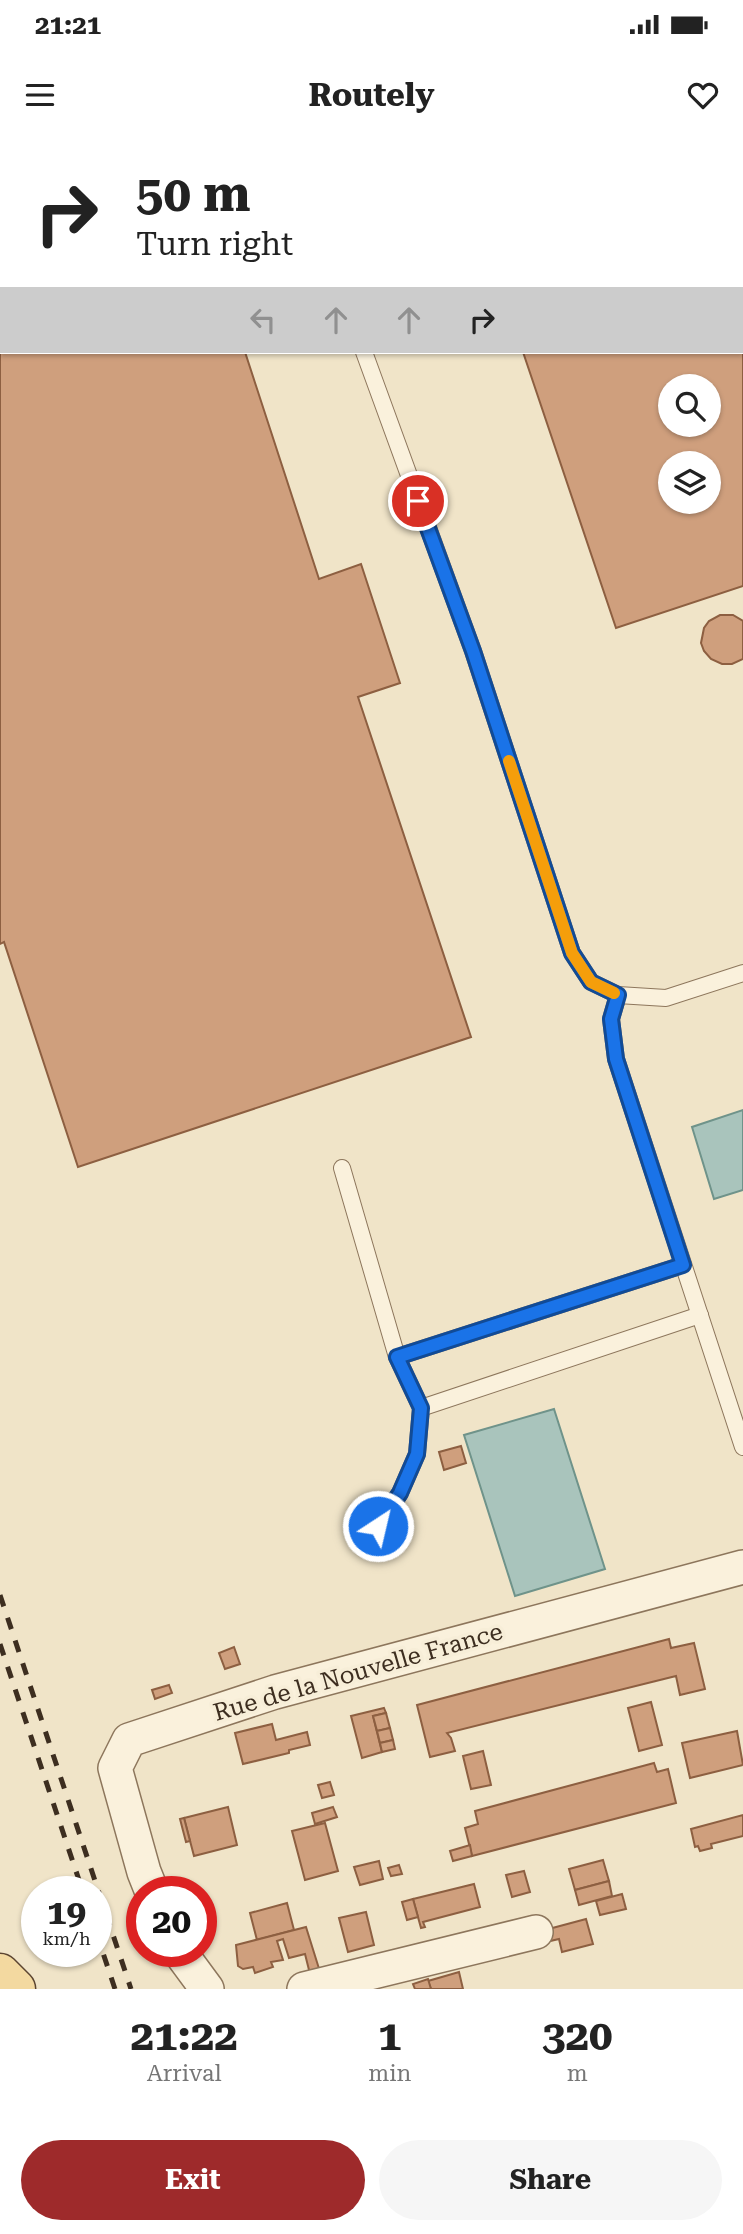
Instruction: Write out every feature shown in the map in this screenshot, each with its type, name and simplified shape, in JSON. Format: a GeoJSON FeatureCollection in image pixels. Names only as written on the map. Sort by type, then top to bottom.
{"type":"FeatureCollection","features":[{"type":"Feature","properties":{"kind":"main road"},"geometry":{"type":"LineString","coordinates":[[0,1973],[16,1989]]}},
{"type":"Feature","properties":{"kind":"street","name":"Rue de la Nouvelle France"},"geometry":{"type":"LineString","coordinates":[[146,1876],[115,1768],[129,1740],[275,1692],[743,1567]]}},
{"type":"Feature","properties":{"kind":"street"},"geometry":{"type":"LineString","coordinates":[[304,1989],[536,1932]]}},
{"type":"Feature","properties":{"kind":"street"},"geometry":{"type":"LineString","coordinates":[[191,1967],[207,1989]]}},
{"type":"Feature","properties":{"kind":"lane"},"geometry":{"type":"LineString","coordinates":[[365,354],[473,651],[572,953],[591,982],[618,995],[666,998],[743,973]]}},
{"type":"Feature","properties":{"kind":"lane"},"geometry":{"type":"LineString","coordinates":[[618,995],[611,1019],[616,1059],[743,1447]]}},
{"type":"Feature","properties":{"kind":"lane"},"geometry":{"type":"LineString","coordinates":[[342,1168],[397,1357],[421,1408],[417,1454],[400,1493],[378,1526]]}},
{"type":"Feature","properties":{"kind":"lane"},"geometry":{"type":"LineString","coordinates":[[397,1357],[683,1265]]}},
{"type":"Feature","properties":{"kind":"lane"},"geometry":{"type":"LineString","coordinates":[[421,1408],[700,1315]]}},
{"type":"Feature","properties":{"kind":"water"},"geometry":{"type":"Polygon","coordinates":[[[743,1110],[743,1190],[714,1199],[692,1127],[743,1110]]]}},
{"type":"Feature","properties":{"kind":"water"},"geometry":{"type":"Polygon","coordinates":[[[554,1409],[605,1569],[515,1596],[464,1435],[554,1409]]]}},
{"type":"Feature","properties":{"kind":"building"},"geometry":{"type":"Polygon","coordinates":[[[0,354],[246,354],[319,579],[361,564],[400,683],[358,697],[471,1037],[78,1167],[4,942],[0,944],[0,354]]]}},
{"type":"Feature","properties":{"kind":"building"},"geometry":{"type":"Polygon","coordinates":[[[524,354],[743,354],[743,586],[616,628],[524,354]]]}},
{"type":"Feature","properties":{"kind":"building"},"geometry":{"type":"Polygon","coordinates":[[[720,615],[733,615],[743,621],[743,659],[732,664],[722,664],[711,659],[701,643],[704,628],[709,621],[720,615]]]}},
{"type":"Feature","properties":{"kind":"building"},"geometry":{"type":"Polygon","coordinates":[[[461,1446],[466,1463],[444,1470],[439,1452],[461,1446]]]}},
{"type":"Feature","properties":{"kind":"building"},"geometry":{"type":"Polygon","coordinates":[[[669,1639],[671,1648],[694,1643],[705,1689],[680,1695],[676,1676],[447,1733],[455,1751],[430,1757],[417,1705],[669,1639]]]}},
{"type":"Feature","properties":{"kind":"building"},"geometry":{"type":"Polygon","coordinates":[[[234,1647],[240,1664],[225,1669],[219,1653],[234,1647]]]}},
{"type":"Feature","properties":{"kind":"building"},"geometry":{"type":"Polygon","coordinates":[[[169,1685],[172,1693],[155,1699],[152,1690],[169,1685]]]}},
{"type":"Feature","properties":{"kind":"building"},"geometry":{"type":"Polygon","coordinates":[[[651,1702],[662,1745],[639,1751],[628,1708],[651,1702]]]}},
{"type":"Feature","properties":{"kind":"building"},"geometry":{"type":"Polygon","coordinates":[[[384,1708],[386,1713],[373,1716],[382,1752],[362,1758],[351,1716],[384,1708]]]}},
{"type":"Feature","properties":{"kind":"building"},"geometry":{"type":"Polygon","coordinates":[[[386,1713],[390,1728],[377,1731],[373,1716],[386,1713]]]}},
{"type":"Feature","properties":{"kind":"building"},"geometry":{"type":"Polygon","coordinates":[[[272,1724],[276,1740],[307,1732],[310,1745],[243,1764],[235,1733],[272,1724]]]}},
{"type":"Feature","properties":{"kind":"building"},"geometry":{"type":"Polygon","coordinates":[[[390,1728],[393,1740],[380,1743],[377,1731],[390,1728]]]}},
{"type":"Feature","properties":{"kind":"building"},"geometry":{"type":"Polygon","coordinates":[[[737,1731],[743,1765],[690,1778],[682,1743],[737,1731]]]}},
{"type":"Feature","properties":{"kind":"building"},"geometry":{"type":"Polygon","coordinates":[[[393,1740],[395,1749],[382,1752],[380,1743],[393,1740]]]}},
{"type":"Feature","properties":{"kind":"building"},"geometry":{"type":"Polygon","coordinates":[[[483,1751],[491,1785],[471,1789],[463,1756],[483,1751]]]}},
{"type":"Feature","properties":{"kind":"building"},"geometry":{"type":"Polygon","coordinates":[[[654,1763],[657,1772],[668,1769],[676,1803],[472,1856],[465,1828],[478,1824],[475,1811],[654,1763]]]}},
{"type":"Feature","properties":{"kind":"building"},"geometry":{"type":"Polygon","coordinates":[[[330,1782],[334,1795],[322,1798],[318,1785],[330,1782]]]}},
{"type":"Feature","properties":{"kind":"building"},"geometry":{"type":"Polygon","coordinates":[[[228,1807],[237,1845],[194,1856],[184,1818],[228,1807]]]}},
{"type":"Feature","properties":{"kind":"building"},"geometry":{"type":"Polygon","coordinates":[[[333,1807],[337,1817],[315,1824],[312,1813],[333,1807]]]}},
{"type":"Feature","properties":{"kind":"building"},"geometry":{"type":"Polygon","coordinates":[[[743,1815],[743,1836],[711,1844],[712,1848],[700,1851],[698,1846],[695,1847],[691,1829],[743,1815]]]}},
{"type":"Feature","properties":{"kind":"building"},"geometry":{"type":"Polygon","coordinates":[[[184,1818],[190,1841],[186,1842],[180,1819],[184,1818]]]}},
{"type":"Feature","properties":{"kind":"building"},"geometry":{"type":"Polygon","coordinates":[[[325,1823],[338,1871],[305,1880],[292,1831],[325,1823]]]}},
{"type":"Feature","properties":{"kind":"building"},"geometry":{"type":"Polygon","coordinates":[[[470,1845],[472,1856],[453,1861],[450,1851],[470,1845]]]}},
{"type":"Feature","properties":{"kind":"building"},"geometry":{"type":"Polygon","coordinates":[[[603,1860],[609,1881],[575,1890],[569,1869],[603,1860]]]}},
{"type":"Feature","properties":{"kind":"building"},"geometry":{"type":"Polygon","coordinates":[[[379,1861],[383,1879],[360,1885],[354,1867],[379,1861]]]}},
{"type":"Feature","properties":{"kind":"building"},"geometry":{"type":"Polygon","coordinates":[[[399,1865],[402,1874],[391,1876],[388,1868],[399,1865]]]}},
{"type":"Feature","properties":{"kind":"building"},"geometry":{"type":"Polygon","coordinates":[[[524,1871],[530,1892],[512,1897],[506,1875],[524,1871]]]}},
{"type":"Feature","properties":{"kind":"building"},"geometry":{"type":"Polygon","coordinates":[[[609,1881],[612,1896],[579,1905],[575,1890],[609,1881]]]}},
{"type":"Feature","properties":{"kind":"building"},"geometry":{"type":"Polygon","coordinates":[[[474,1884],[480,1907],[423,1922],[425,1927],[421,1928],[413,1899],[474,1884]]]}},
{"type":"Feature","properties":{"kind":"building"},"geometry":{"type":"Polygon","coordinates":[[[622,1894],[626,1909],[600,1915],[596,1901],[622,1894]]]}},
{"type":"Feature","properties":{"kind":"building"},"geometry":{"type":"Polygon","coordinates":[[[413,1899],[418,1917],[407,1920],[402,1902],[413,1899]]]}},
{"type":"Feature","properties":{"kind":"building"},"geometry":{"type":"Polygon","coordinates":[[[287,1903],[294,1930],[257,1940],[250,1913],[287,1903]]]}},
{"type":"Feature","properties":{"kind":"building"},"geometry":{"type":"Polygon","coordinates":[[[366,1912],[374,1945],[348,1952],[339,1918],[366,1912]]]}},
{"type":"Feature","properties":{"kind":"building"},"geometry":{"type":"Polygon","coordinates":[[[586,1919],[593,1944],[562,1952],[559,1939],[533,1945],[530,1934],[586,1919]]]}},
{"type":"Feature","properties":{"kind":"building"},"geometry":{"type":"Polygon","coordinates":[[[306,1927],[321,1975],[311,1978],[305,1954],[289,1958],[283,1939],[277,1941],[283,1960],[271,1962],[273,1967],[255,1973],[253,1967],[243,1969],[238,1966],[236,1945],[306,1927]]]}},
{"type":"Feature","properties":{"kind":"building"},"geometry":{"type":"Polygon","coordinates":[[[459,1972],[463,1989],[431,1989],[428,1981],[459,1972]]]}},
{"type":"Feature","properties":{"kind":"building"},"geometry":{"type":"Polygon","coordinates":[[[428,1979],[431,1989],[415,1989],[413,1984],[428,1979]]]}},
{"type":"Feature","properties":{"kind":"railway"},"geometry":{"type":"LineString","coordinates":[[0,1595],[131,1989]]}},
{"type":"Feature","properties":{"kind":"railway"},"geometry":{"type":"LineString","coordinates":[[0,1644],[78,1876]]}},
{"type":"Feature","properties":{"kind":"railway"},"geometry":{"type":"LineString","coordinates":[[108,1967],[115,1989]]}},
{"type":"Feature","properties":{"kind":"slow traffic"},"geometry":{"type":"LineString","coordinates":[[509,761],[572,953],[591,982],[614,993]]}},
{"type":"Feature","properties":{"kind":"route"},"geometry":{"type":"LineString","coordinates":[[378,1526],[400,1493],[417,1454],[421,1408],[397,1357],[683,1265],[616,1059],[611,1019],[618,995],[591,982],[572,953],[473,651],[418,501]]}}]}
